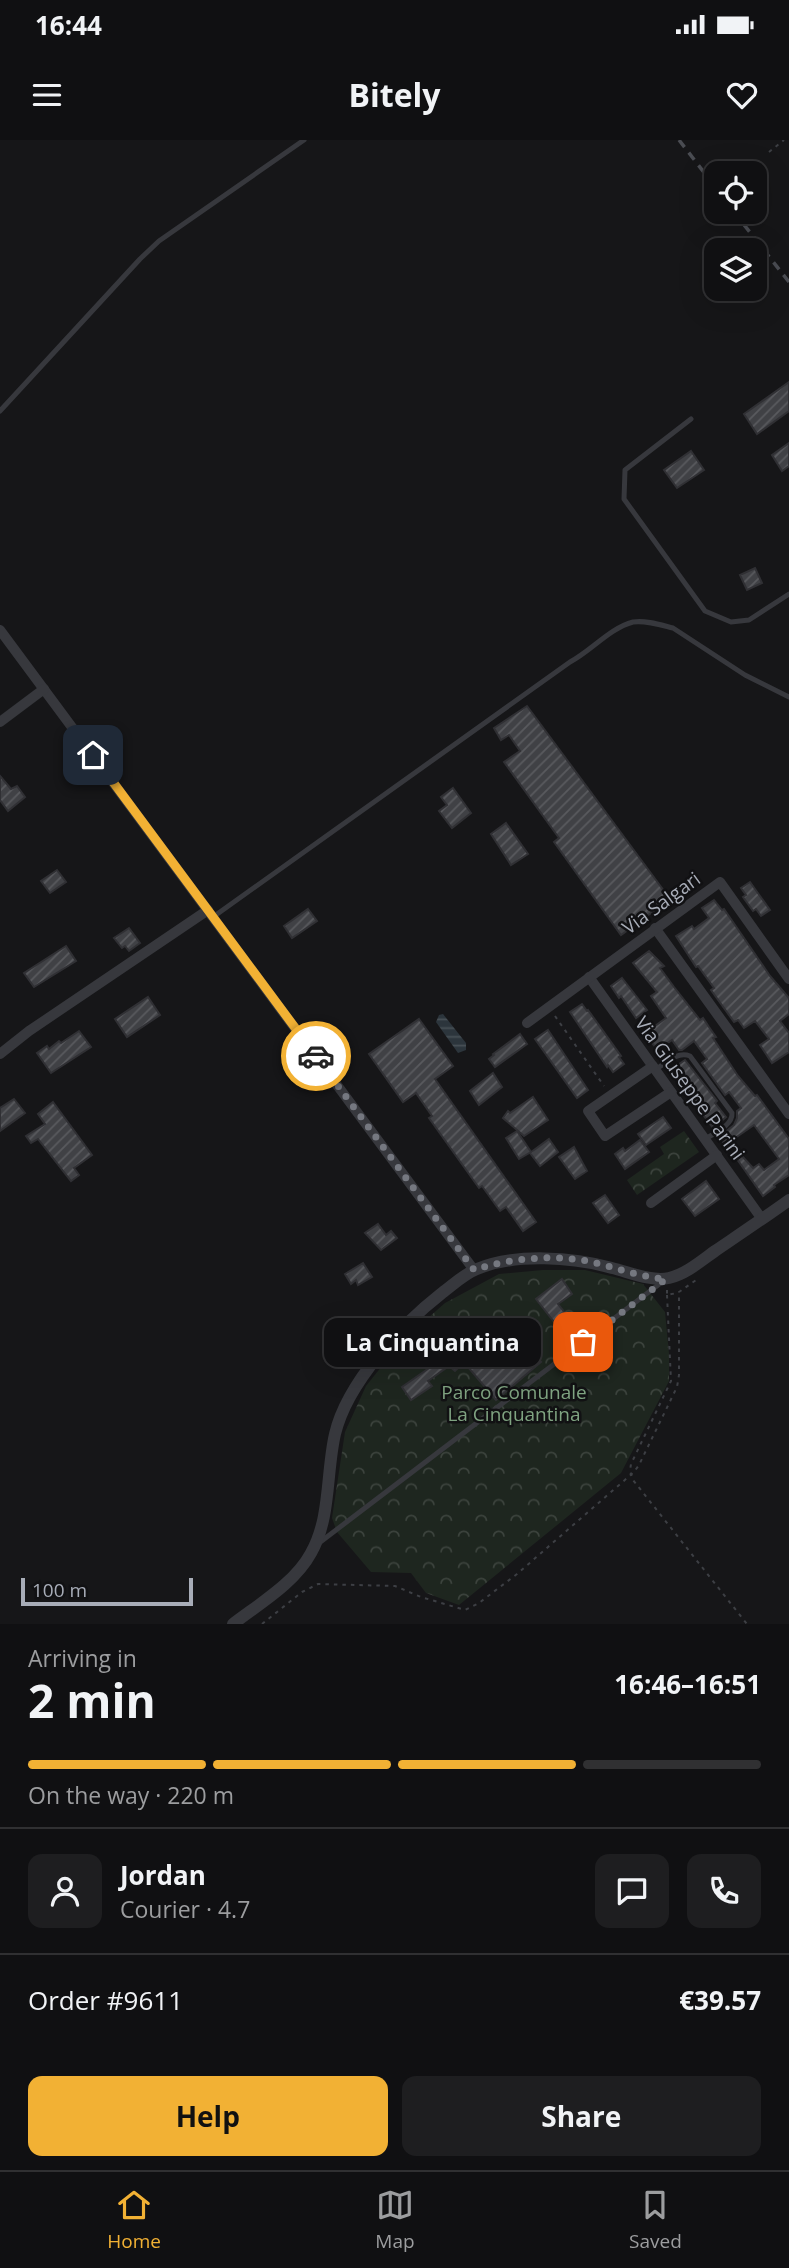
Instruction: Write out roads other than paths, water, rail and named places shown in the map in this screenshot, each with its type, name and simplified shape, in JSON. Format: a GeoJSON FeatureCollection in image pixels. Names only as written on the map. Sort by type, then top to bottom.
{"type":"FeatureCollection","features":[{"type":"Feature","properties":{"kind":"street"},"geometry":{"type":"LineString","coordinates":[[0,630],[474,1270]]}},
{"type":"Feature","properties":{"kind":"street"},"geometry":{"type":"LineString","coordinates":[[0,722],[44,689]]}},
{"type":"Feature","properties":{"kind":"street","name":"Via Salgari"},"geometry":{"type":"LineString","coordinates":[[527,1023],[720,882],[789,979]]}},
{"type":"Feature","properties":{"kind":"street"},"geometry":{"type":"LineString","coordinates":[[0,1054],[29,1031],[210,914]]}},
{"type":"Feature","properties":{"kind":"street"},"geometry":{"type":"LineString","coordinates":[[655,928],[789,1114]]}},
{"type":"Feature","properties":{"kind":"street","name":"Via Giuseppe Parini"},"geometry":{"type":"LineString","coordinates":[[589,977],[762,1219]]}},
{"type":"Feature","properties":{"kind":"street"},"geometry":{"type":"LineString","coordinates":[[654,1068],[588,1111],[605,1136],[671,1092]]}},
{"type":"Feature","properties":{"kind":"street"},"geometry":{"type":"LineString","coordinates":[[652,1203],[717,1155]]}},
{"type":"Feature","properties":{"kind":"street"},"geometry":{"type":"LineString","coordinates":[[233,1624],[299,1569],[316,1544],[335,1435],[352,1391],[365,1372],[405,1327],[439,1296],[474,1270],[502,1263],[541,1259],[578,1260],[666,1279],[692,1267],[789,1200]]}},
{"type":"Feature","properties":{"kind":"lane"},"geometry":{"type":"LineString","coordinates":[[0,411],[139,259],[159,241],[304,140]]}},
{"type":"Feature","properties":{"kind":"lane"},"geometry":{"type":"LineString","coordinates":[[691,419],[625,470],[624,499],[705,611],[732,622],[749,620],[789,594]]}},
{"type":"Feature","properties":{"kind":"lane"},"geometry":{"type":"LineString","coordinates":[[210,914],[570,662],[618,629],[634,622],[673,628],[744,675],[789,697]]}},
{"type":"Feature","properties":{"kind":"lane"},"geometry":{"type":"LineString","coordinates":[[654,1068],[675,1056],[690,1056],[732,1113],[729,1123],[705,1139]]}},
{"type":"Feature","properties":{"kind":"lane"},"geometry":{"type":"LineString","coordinates":[[316,1544],[666,1279]]}},
{"type":"Feature","properties":{"kind":"railway"},"geometry":{"type":"LineString","coordinates":[[679,140],[704,172]]}},
{"type":"Feature","properties":{"kind":"railway"},"geometry":{"type":"LineString","coordinates":[[743,224],[789,282]]}},
{"type":"Feature","properties":{"kind":"place","name":"La Cinquantina"},"geometry":{"type":"Point","coordinates":[583,1342]}},
{"type":"Feature","properties":{"kind":"park label","name":"Parco Comunale La Cinquantina"},"geometry":{"type":"Point","coordinates":[514,1403]}}]}
